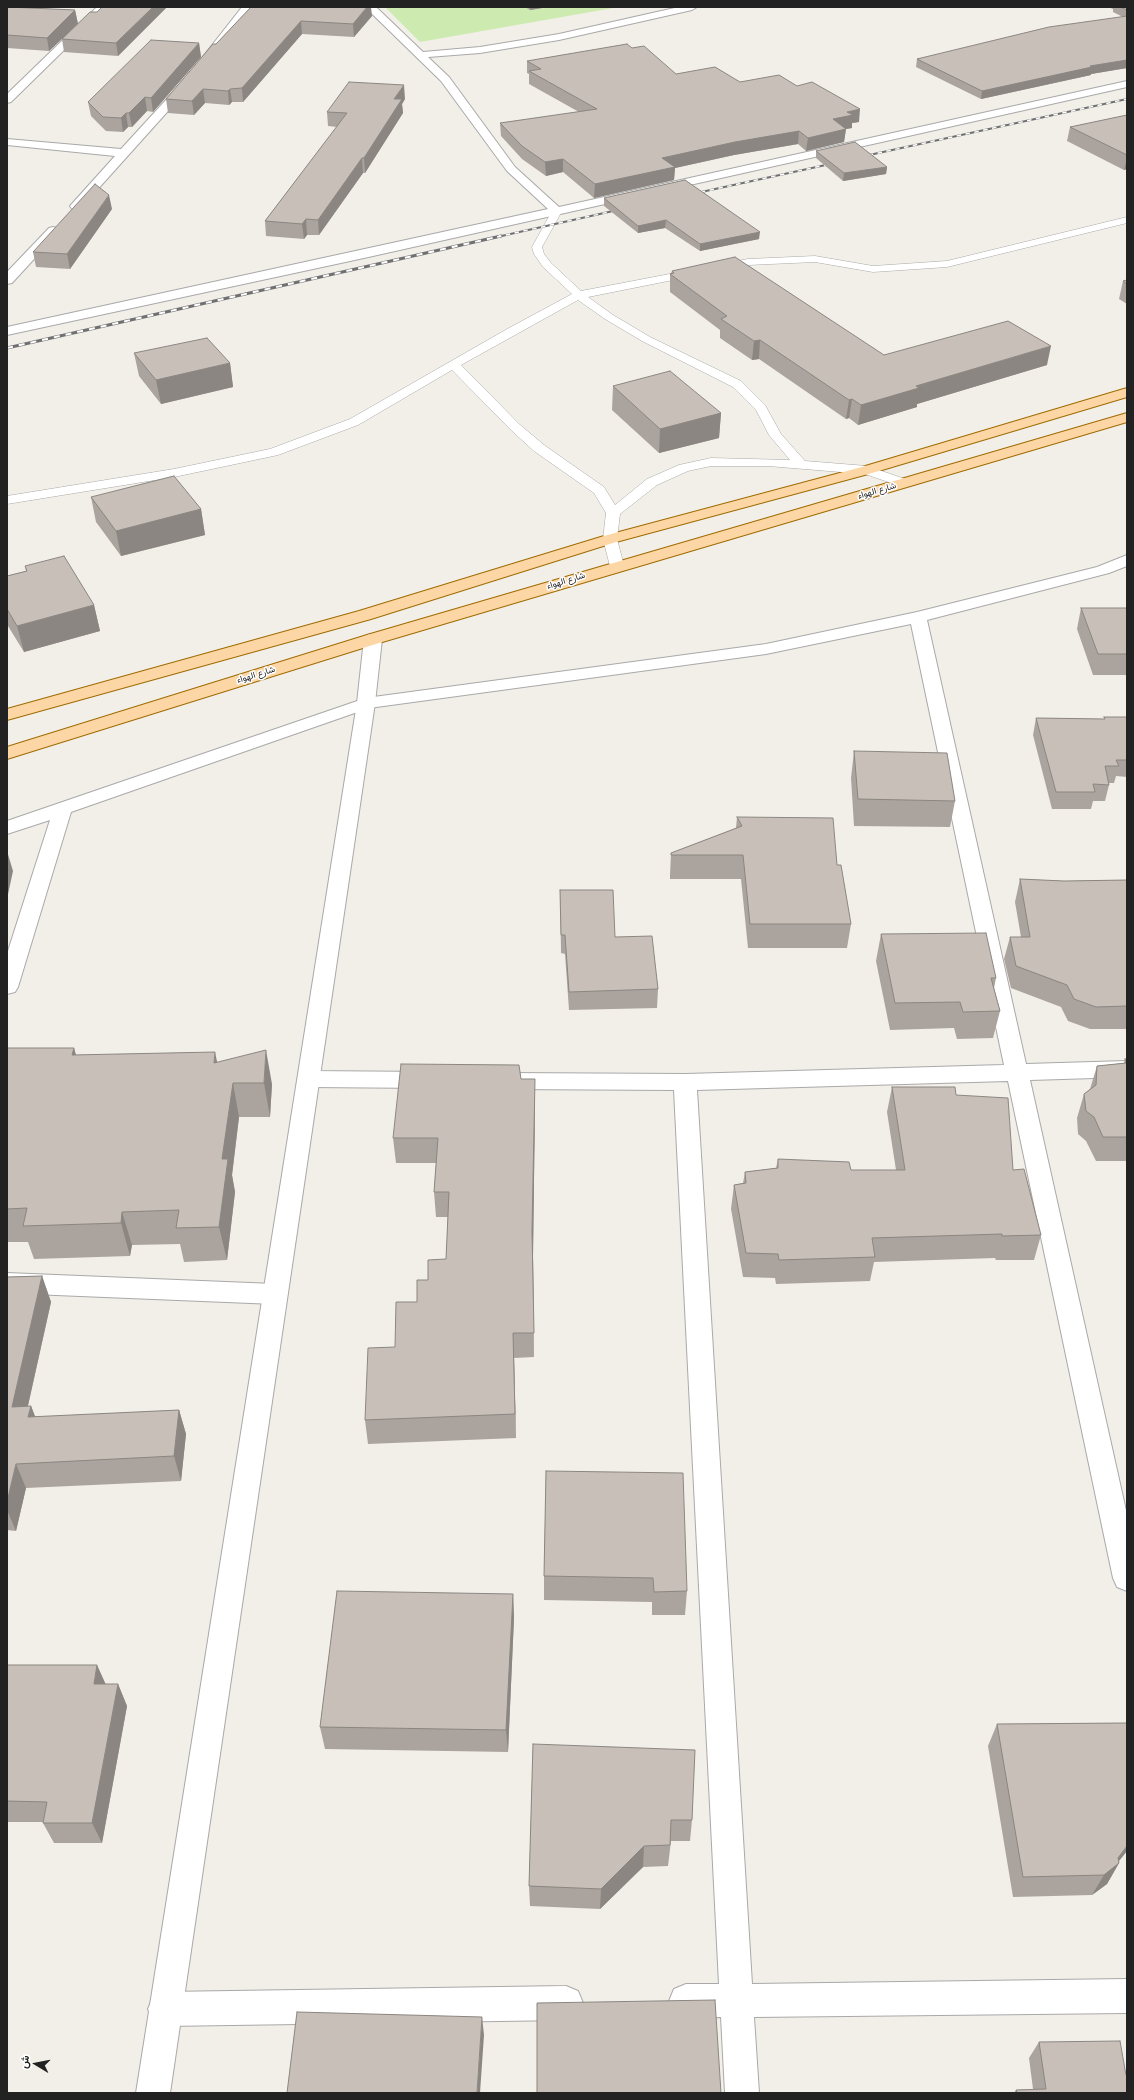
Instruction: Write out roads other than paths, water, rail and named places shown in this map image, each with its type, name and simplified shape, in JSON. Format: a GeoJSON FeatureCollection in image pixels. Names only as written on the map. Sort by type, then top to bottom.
{"type":"FeatureCollection","features":[{"type":"Feature","properties":{"kind":"main road"},"geometry":{"type":"LineString","coordinates":[[7,715],[365,615],[610,539],[867,470],[1127,392]]}},
{"type":"Feature","properties":{"kind":"main road","name":"شارع الهواء"},"geometry":{"type":"LineString","coordinates":[[7,754],[373,639],[1127,417]]}},
{"type":"Feature","properties":{"kind":"street"},"geometry":{"type":"LineString","coordinates":[[7,100],[103,7]]}},
{"type":"Feature","properties":{"kind":"street"},"geometry":{"type":"LineString","coordinates":[[70,212],[191,79],[246,7]]}},
{"type":"Feature","properties":{"kind":"street"},"geometry":{"type":"LineString","coordinates":[[370,7],[445,79],[511,169],[557,211]]}},
{"type":"Feature","properties":{"kind":"street"},"geometry":{"type":"LineString","coordinates":[[421,55],[480,50],[559,37],[692,7]]}},
{"type":"Feature","properties":{"kind":"street"},"geometry":{"type":"LineString","coordinates":[[7,331],[557,211],[1127,84]]}},
{"type":"Feature","properties":{"kind":"street"},"geometry":{"type":"LineString","coordinates":[[7,142],[125,153]]}},
{"type":"Feature","properties":{"kind":"street"},"geometry":{"type":"LineString","coordinates":[[7,280],[60,223]]}},
{"type":"Feature","properties":{"kind":"street"},"geometry":{"type":"LineString","coordinates":[[7,828],[366,703],[766,649],[918,617],[1103,570],[1127,560]]}},
{"type":"Feature","properties":{"kind":"street"},"geometry":{"type":"LineString","coordinates":[[1103,570],[1127,571]]}},
{"type":"Feature","properties":{"kind":"street"},"geometry":{"type":"LineString","coordinates":[[918,617],[1127,1578]]}},
{"type":"Feature","properties":{"kind":"street"},"geometry":{"type":"LineString","coordinates":[[153,2093],[309,1080],[366,703],[373,639]]}},
{"type":"Feature","properties":{"kind":"street"},"geometry":{"type":"LineString","coordinates":[[7,987],[63,808]]}},
{"type":"Feature","properties":{"kind":"street"},"geometry":{"type":"LineString","coordinates":[[489,1080],[685,1082],[1127,1069]]}},
{"type":"Feature","properties":{"kind":"street"},"geometry":{"type":"LineString","coordinates":[[309,1080],[450,1080]]}},
{"type":"Feature","properties":{"kind":"street"},"geometry":{"type":"LineString","coordinates":[[685,1082],[742,2093]]}},
{"type":"Feature","properties":{"kind":"street"},"geometry":{"type":"LineString","coordinates":[[7,1283],[275,1294]]}},
{"type":"Feature","properties":{"kind":"street"},"geometry":{"type":"LineString","coordinates":[[657,2002],[1127,1996]]}},
{"type":"Feature","properties":{"kind":"street"},"geometry":{"type":"LineString","coordinates":[[165,2009],[594,2003]]}},
{"type":"Feature","properties":{"kind":"lane"},"geometry":{"type":"LineString","coordinates":[[557,211],[537,247],[538,254],[579,295],[646,339],[737,384],[761,408],[775,435],[802,466]]}},
{"type":"Feature","properties":{"kind":"lane"},"geometry":{"type":"LineString","coordinates":[[7,500],[174,473],[273,452],[354,422],[453,364],[579,295],[748,262],[815,259],[873,269],[947,264],[1127,220]]}},
{"type":"Feature","properties":{"kind":"lane"},"geometry":{"type":"LineString","coordinates":[[453,364],[515,427],[544,452],[599,490],[613,512],[610,539],[617,566]]}},
{"type":"Feature","properties":{"kind":"lane"},"geometry":{"type":"LineString","coordinates":[[613,512],[635,493],[652,482],[684,468],[711,462],[768,462],[802,466],[867,470],[903,483]]}},
{"type":"Feature","properties":{"kind":"railway"},"geometry":{"type":"LineString","coordinates":[[860,157],[1127,99]]}},
{"type":"Feature","properties":{"kind":"railway"},"geometry":{"type":"LineString","coordinates":[[692,194],[835,163]]}},
{"type":"Feature","properties":{"kind":"railway"},"geometry":{"type":"LineString","coordinates":[[497,237],[622,209]]}},
{"type":"Feature","properties":{"kind":"railway"},"geometry":{"type":"LineString","coordinates":[[7,348],[501,236]]}}]}
